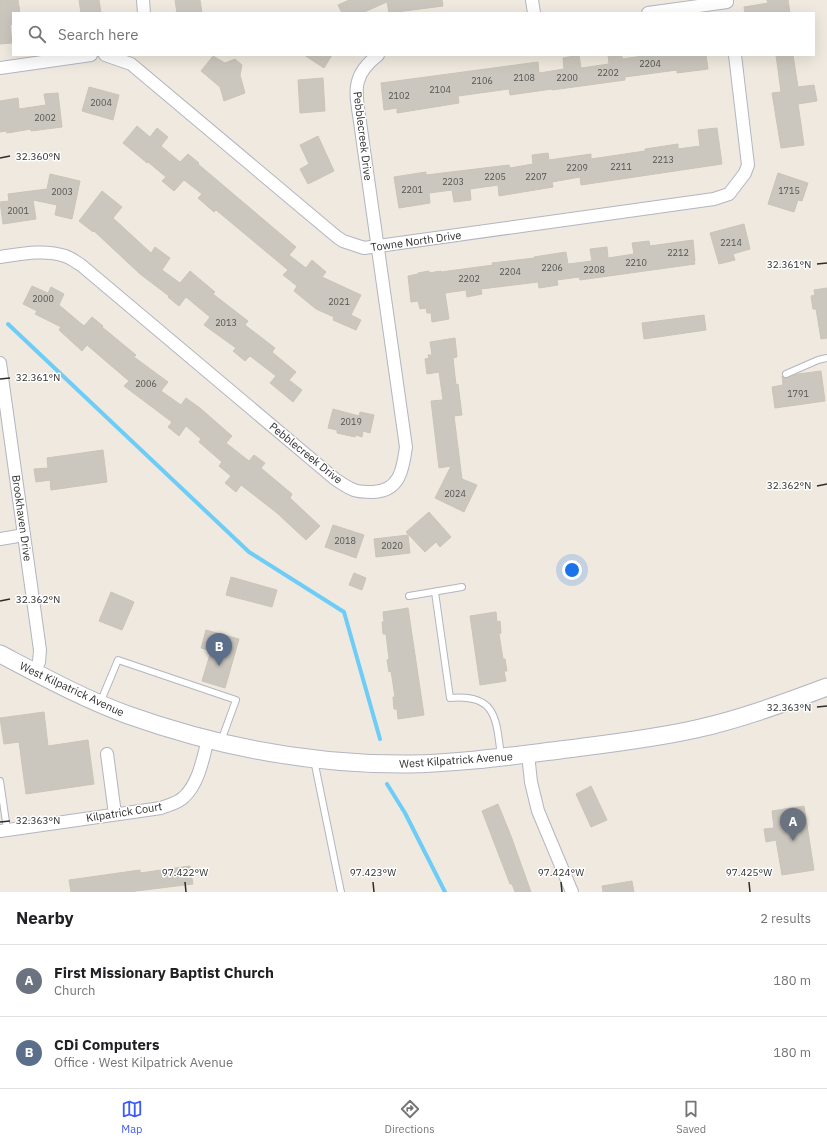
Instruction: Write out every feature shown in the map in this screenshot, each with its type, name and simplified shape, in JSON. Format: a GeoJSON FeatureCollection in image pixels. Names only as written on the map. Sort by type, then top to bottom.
{"type":"FeatureCollection","features":[{"type":"Feature","properties":{"kind":"main road","name":"West Kilpatrick Avenue"},"geometry":{"type":"LineString","coordinates":[[0,654],[34,672],[128,715],[214,740],[265,751],[357,762],[409,764],[501,758],[652,738],[735,719],[780,705],[827,687]]}},
{"type":"Feature","properties":{"kind":"street"},"geometry":{"type":"LineString","coordinates":[[143,0],[144,12]]}},
{"type":"Feature","properties":{"kind":"street"},"geometry":{"type":"LineString","coordinates":[[532,0],[534,12]]}},
{"type":"Feature","properties":{"kind":"street"},"geometry":{"type":"LineString","coordinates":[[658,12],[727,5]]}},
{"type":"Feature","properties":{"kind":"street"},"geometry":{"type":"LineString","coordinates":[[0,68],[84,56]]}},
{"type":"Feature","properties":{"kind":"street","name":"Towne North Drive"},"geometry":{"type":"LineString","coordinates":[[113,56],[133,59],[343,241],[364,248],[714,198],[729,194],[738,184],[748,165],[735,56]]}},
{"type":"Feature","properties":{"kind":"street","name":"Pebblecreek Drive"},"geometry":{"type":"LineString","coordinates":[[0,257],[36,252],[66,256],[81,265],[336,479],[355,491],[379,492],[389,488],[398,480],[403,465],[406,447],[377,247],[356,84],[361,71],[377,56]]}},
{"type":"Feature","properties":{"kind":"street","name":"Brookhaven Drive"},"geometry":{"type":"LineString","coordinates":[[0,363],[2,393],[40,650],[39,662],[34,672]]}},
{"type":"Feature","properties":{"kind":"street"},"geometry":{"type":"LineString","coordinates":[[0,539],[24,535]]}},
{"type":"Feature","properties":{"kind":"street","name":"Kilpatrick Court"},"geometry":{"type":"LineString","coordinates":[[4,830],[161,808],[175,803],[184,798],[192,788],[214,740]]}},
{"type":"Feature","properties":{"kind":"street"},"geometry":{"type":"LineString","coordinates":[[107,754],[115,814]]}},
{"type":"Feature","properties":{"kind":"street"},"geometry":{"type":"LineString","coordinates":[[528,754],[531,782],[538,811],[572,892]]}},
{"type":"Feature","properties":{"kind":"lane"},"geometry":{"type":"LineString","coordinates":[[786,374],[818,360],[827,358]]}},
{"type":"Feature","properties":{"kind":"lane"},"geometry":{"type":"LineString","coordinates":[[409,596],[462,588]]}},
{"type":"Feature","properties":{"kind":"lane"},"geometry":{"type":"LineString","coordinates":[[435,592],[450,698],[464,697],[475,699],[486,704],[496,720],[501,758]]}},
{"type":"Feature","properties":{"kind":"lane"},"geometry":{"type":"LineString","coordinates":[[100,703],[118,660],[236,700],[214,740]]}},
{"type":"Feature","properties":{"kind":"lane"},"geometry":{"type":"LineString","coordinates":[[314,758],[341,892]]}},
{"type":"Feature","properties":{"kind":"lane"},"geometry":{"type":"LineString","coordinates":[[0,781],[4,830]]}},
{"type":"Feature","properties":{"kind":"building"},"geometry":{"type":"Polygon","coordinates":[[[0,0],[18,0],[20,12],[12,12],[12,24],[10,25],[12,43],[0,44],[0,0]]]}},
{"type":"Feature","properties":{"kind":"building"},"geometry":{"type":"Polygon","coordinates":[[[79,0],[99,0],[101,12],[81,12],[79,0]]]}},
{"type":"Feature","properties":{"kind":"building"},"geometry":{"type":"Polygon","coordinates":[[[175,0],[200,0],[202,12],[177,12],[175,0]]]}},
{"type":"Feature","properties":{"kind":"building"},"geometry":{"type":"Polygon","coordinates":[[[349,0],[442,0],[443,6],[389,12],[387,2],[364,12],[342,12],[338,5],[349,0]]]}},
{"type":"Feature","properties":{"kind":"building"},"geometry":{"type":"Polygon","coordinates":[[[767,0],[788,0],[790,12],[745,12],[744,7],[768,3],[767,0]]]}},
{"type":"Feature","properties":{"kind":"building"},"geometry":{"type":"Polygon","coordinates":[[[213,56],[225,63],[235,59],[242,65],[240,75],[245,93],[224,101],[220,87],[201,71],[213,56]]]}},
{"type":"Feature","properties":{"kind":"building"},"geometry":{"type":"Polygon","coordinates":[[[306,56],[331,56],[324,68],[306,56]]]}},
{"type":"Feature","properties":{"kind":"building"},"geometry":{"type":"Polygon","coordinates":[[[579,56],[581,68],[609,64],[608,56],[622,56],[622,59],[643,56],[706,56],[708,69],[677,73],[677,70],[625,77],[625,80],[510,95],[509,89],[458,96],[459,103],[397,113],[397,108],[384,110],[381,83],[538,62],[539,73],[564,69],[563,58],[579,56]]]}},
{"type":"Feature","properties":{"kind":"building"},"geometry":{"type":"Polygon","coordinates":[[[776,56],[793,56],[798,87],[814,85],[817,101],[798,104],[804,145],[781,148],[772,93],[781,92],[776,56]]]}},
{"type":"Feature","properties":{"kind":"building"},"geometry":{"type":"Polygon","coordinates":[[[323,78],[325,111],[300,113],[298,80],[323,78]]]}},
{"type":"Feature","properties":{"kind":"building"},"geometry":{"type":"Polygon","coordinates":[[[89,87],[119,95],[113,120],[82,111],[89,87]]]}},
{"type":"Feature","properties":{"kind":"building"},"geometry":{"type":"Polygon","coordinates":[[[58,93],[62,127],[31,131],[31,129],[7,133],[6,131],[0,132],[0,101],[18,98],[19,109],[46,105],[44,94],[58,93]]]}},
{"type":"Feature","properties":{"kind":"building"},"geometry":{"type":"Polygon","coordinates":[[[137,126],[150,137],[157,128],[168,137],[161,146],[180,162],[188,154],[199,163],[198,164],[296,247],[289,255],[306,268],[312,260],[326,272],[322,277],[361,295],[351,315],[361,320],[356,330],[333,320],[334,317],[316,309],[294,291],[297,286],[283,275],[288,270],[216,210],[214,212],[198,198],[202,194],[184,180],[174,191],[162,181],[166,177],[123,143],[137,126]]]}},
{"type":"Feature","properties":{"kind":"building"},"geometry":{"type":"Polygon","coordinates":[[[717,128],[722,164],[581,185],[580,177],[552,182],[553,187],[499,196],[498,185],[470,189],[471,200],[454,202],[452,190],[429,193],[430,203],[399,208],[394,177],[426,172],[426,175],[509,165],[510,168],[533,164],[532,155],[548,153],[549,160],[591,154],[591,159],[645,151],[645,149],[678,144],[678,149],[700,146],[698,130],[717,128]]]}},
{"type":"Feature","properties":{"kind":"building"},"geometry":{"type":"Polygon","coordinates":[[[318,136],[334,171],[308,184],[300,169],[309,164],[300,145],[318,136]]]}},
{"type":"Feature","properties":{"kind":"building"},"geometry":{"type":"Polygon","coordinates":[[[778,173],[808,183],[802,201],[798,200],[794,212],[768,204],[778,173]]]}},
{"type":"Feature","properties":{"kind":"building"},"geometry":{"type":"Polygon","coordinates":[[[50,174],[80,181],[72,219],[55,215],[57,205],[33,200],[36,219],[3,224],[0,202],[9,201],[8,194],[47,189],[50,174]]]}},
{"type":"Feature","properties":{"kind":"building"},"geometry":{"type":"Polygon","coordinates":[[[102,191],[122,207],[113,218],[151,253],[155,247],[170,258],[162,270],[180,283],[190,271],[215,292],[213,294],[248,321],[245,325],[275,348],[272,352],[296,372],[289,380],[302,390],[293,402],[270,383],[276,376],[250,356],[245,361],[233,351],[236,348],[204,325],[210,317],[186,297],[179,306],[168,297],[169,296],[140,274],[94,231],[93,232],[79,221],[102,191]]]}},
{"type":"Feature","properties":{"kind":"building"},"geometry":{"type":"Polygon","coordinates":[[[744,224],[750,249],[733,254],[735,260],[719,264],[710,233],[744,224]]]}},
{"type":"Feature","properties":{"kind":"building"},"geometry":{"type":"Polygon","coordinates":[[[693,240],[695,264],[580,280],[579,277],[557,280],[558,285],[539,288],[538,282],[481,289],[482,294],[467,297],[466,290],[445,293],[449,319],[432,322],[431,313],[427,313],[426,308],[420,309],[418,301],[411,302],[408,276],[418,273],[429,271],[429,273],[441,272],[493,265],[492,263],[534,258],[566,252],[568,264],[592,261],[590,249],[607,247],[608,258],[634,254],[632,243],[649,241],[650,246],[693,240]]]}},
{"type":"Feature","properties":{"kind":"building"},"geometry":{"type":"Polygon","coordinates":[[[32,286],[48,293],[51,287],[64,294],[59,305],[84,326],[92,317],[103,326],[102,327],[136,355],[134,357],[168,382],[161,391],[181,405],[186,398],[200,408],[232,436],[226,443],[249,461],[254,455],[265,463],[261,468],[292,494],[290,498],[320,526],[306,540],[277,513],[241,485],[236,492],[225,483],[231,476],[219,466],[222,462],[199,442],[201,439],[186,426],[179,436],[168,427],[172,422],[124,386],[129,381],[87,345],[82,351],[59,330],[61,327],[35,314],[37,311],[23,304],[32,286]]]}},
{"type":"Feature","properties":{"kind":"building"},"geometry":{"type":"Polygon","coordinates":[[[827,288],[827,338],[821,339],[816,309],[813,309],[811,296],[815,295],[814,290],[827,288]]]}},
{"type":"Feature","properties":{"kind":"building"},"geometry":{"type":"Polygon","coordinates":[[[704,315],[706,330],[644,339],[642,323],[704,315]]]}},
{"type":"Feature","properties":{"kind":"building"},"geometry":{"type":"Polygon","coordinates":[[[455,338],[457,357],[453,358],[456,385],[458,384],[462,415],[454,416],[462,479],[477,485],[464,512],[435,498],[451,466],[439,468],[431,401],[443,400],[439,372],[427,374],[425,359],[429,358],[428,355],[432,355],[430,342],[455,338]]]}},
{"type":"Feature","properties":{"kind":"building"},"geometry":{"type":"Polygon","coordinates":[[[821,371],[825,401],[775,408],[772,387],[783,385],[782,376],[786,378],[798,374],[821,371]]]}},
{"type":"Feature","properties":{"kind":"building"},"geometry":{"type":"Polygon","coordinates":[[[333,409],[359,416],[360,412],[374,415],[370,433],[363,431],[362,437],[356,435],[355,437],[337,433],[337,430],[328,428],[333,409]]]}},
{"type":"Feature","properties":{"kind":"building"},"geometry":{"type":"Polygon","coordinates":[[[103,450],[107,482],[51,490],[50,480],[36,482],[34,469],[48,468],[47,458],[103,450]]]}},
{"type":"Feature","properties":{"kind":"building"},"geometry":{"type":"Polygon","coordinates":[[[429,512],[451,537],[440,547],[436,542],[425,552],[406,532],[429,512]]]}},
{"type":"Feature","properties":{"kind":"building"},"geometry":{"type":"Polygon","coordinates":[[[333,525],[364,535],[356,558],[325,547],[333,525]]]}},
{"type":"Feature","properties":{"kind":"building"},"geometry":{"type":"Polygon","coordinates":[[[408,535],[410,553],[376,557],[374,539],[408,535]]]}},
{"type":"Feature","properties":{"kind":"building"},"geometry":{"type":"Polygon","coordinates":[[[354,573],[366,578],[362,590],[349,585],[354,573]]]}},
{"type":"Feature","properties":{"kind":"building"},"geometry":{"type":"Polygon","coordinates":[[[231,577],[277,590],[272,607],[226,595],[231,577]]]}},
{"type":"Feature","properties":{"kind":"building"},"geometry":{"type":"Polygon","coordinates":[[[111,592],[134,602],[122,630],[99,621],[111,592]]]}},
{"type":"Feature","properties":{"kind":"building"},"geometry":{"type":"Polygon","coordinates":[[[408,608],[424,715],[398,719],[397,709],[394,709],[393,697],[395,697],[391,671],[389,672],[387,660],[389,659],[386,634],[383,634],[382,622],[384,622],[383,612],[408,608]]]}},
{"type":"Feature","properties":{"kind":"building"},"geometry":{"type":"Polygon","coordinates":[[[496,612],[497,622],[500,621],[501,633],[499,634],[503,659],[505,659],[507,671],[504,671],[506,681],[480,685],[470,616],[496,612]]]}},
{"type":"Feature","properties":{"kind":"building"},"geometry":{"type":"Polygon","coordinates":[[[206,630],[239,639],[225,688],[202,681],[211,651],[201,648],[206,630]]]}},
{"type":"Feature","properties":{"kind":"building"},"geometry":{"type":"Polygon","coordinates":[[[44,712],[48,746],[88,740],[94,784],[26,794],[19,742],[4,744],[0,718],[44,712]]]}},
{"type":"Feature","properties":{"kind":"building"},"geometry":{"type":"Polygon","coordinates":[[[591,786],[607,820],[591,827],[576,794],[591,786]]]}},
{"type":"Feature","properties":{"kind":"building"},"geometry":{"type":"Polygon","coordinates":[[[498,804],[531,892],[515,892],[512,884],[510,884],[482,811],[498,804]]]}},
{"type":"Feature","properties":{"kind":"building"},"geometry":{"type":"Polygon","coordinates":[[[804,806],[814,870],[782,875],[776,840],[766,842],[764,829],[774,828],[772,811],[804,806]]]}},
{"type":"Feature","properties":{"kind":"building"},"geometry":{"type":"Polygon","coordinates":[[[190,866],[193,884],[128,892],[71,892],[69,880],[140,870],[140,873],[190,866]]]}},
{"type":"Feature","properties":{"kind":"building"},"geometry":{"type":"Polygon","coordinates":[[[632,881],[634,892],[603,892],[602,886],[632,881]]]}},
{"type":"Feature","properties":{"kind":"waterway"},"geometry":{"type":"LineString","coordinates":[[8,324],[249,552],[344,612],[380,739]]}},
{"type":"Feature","properties":{"kind":"waterway"},"geometry":{"type":"LineString","coordinates":[[387,784],[405,813],[445,892]]}},
{"type":"Feature","properties":{"kind":"place","name":"CDi Computers"},"geometry":{"type":"Point","coordinates":[219,666]}},
{"type":"Feature","properties":{"kind":"place","name":"First Missionary Baptist Church"},"geometry":{"type":"Point","coordinates":[793,841]}}]}
